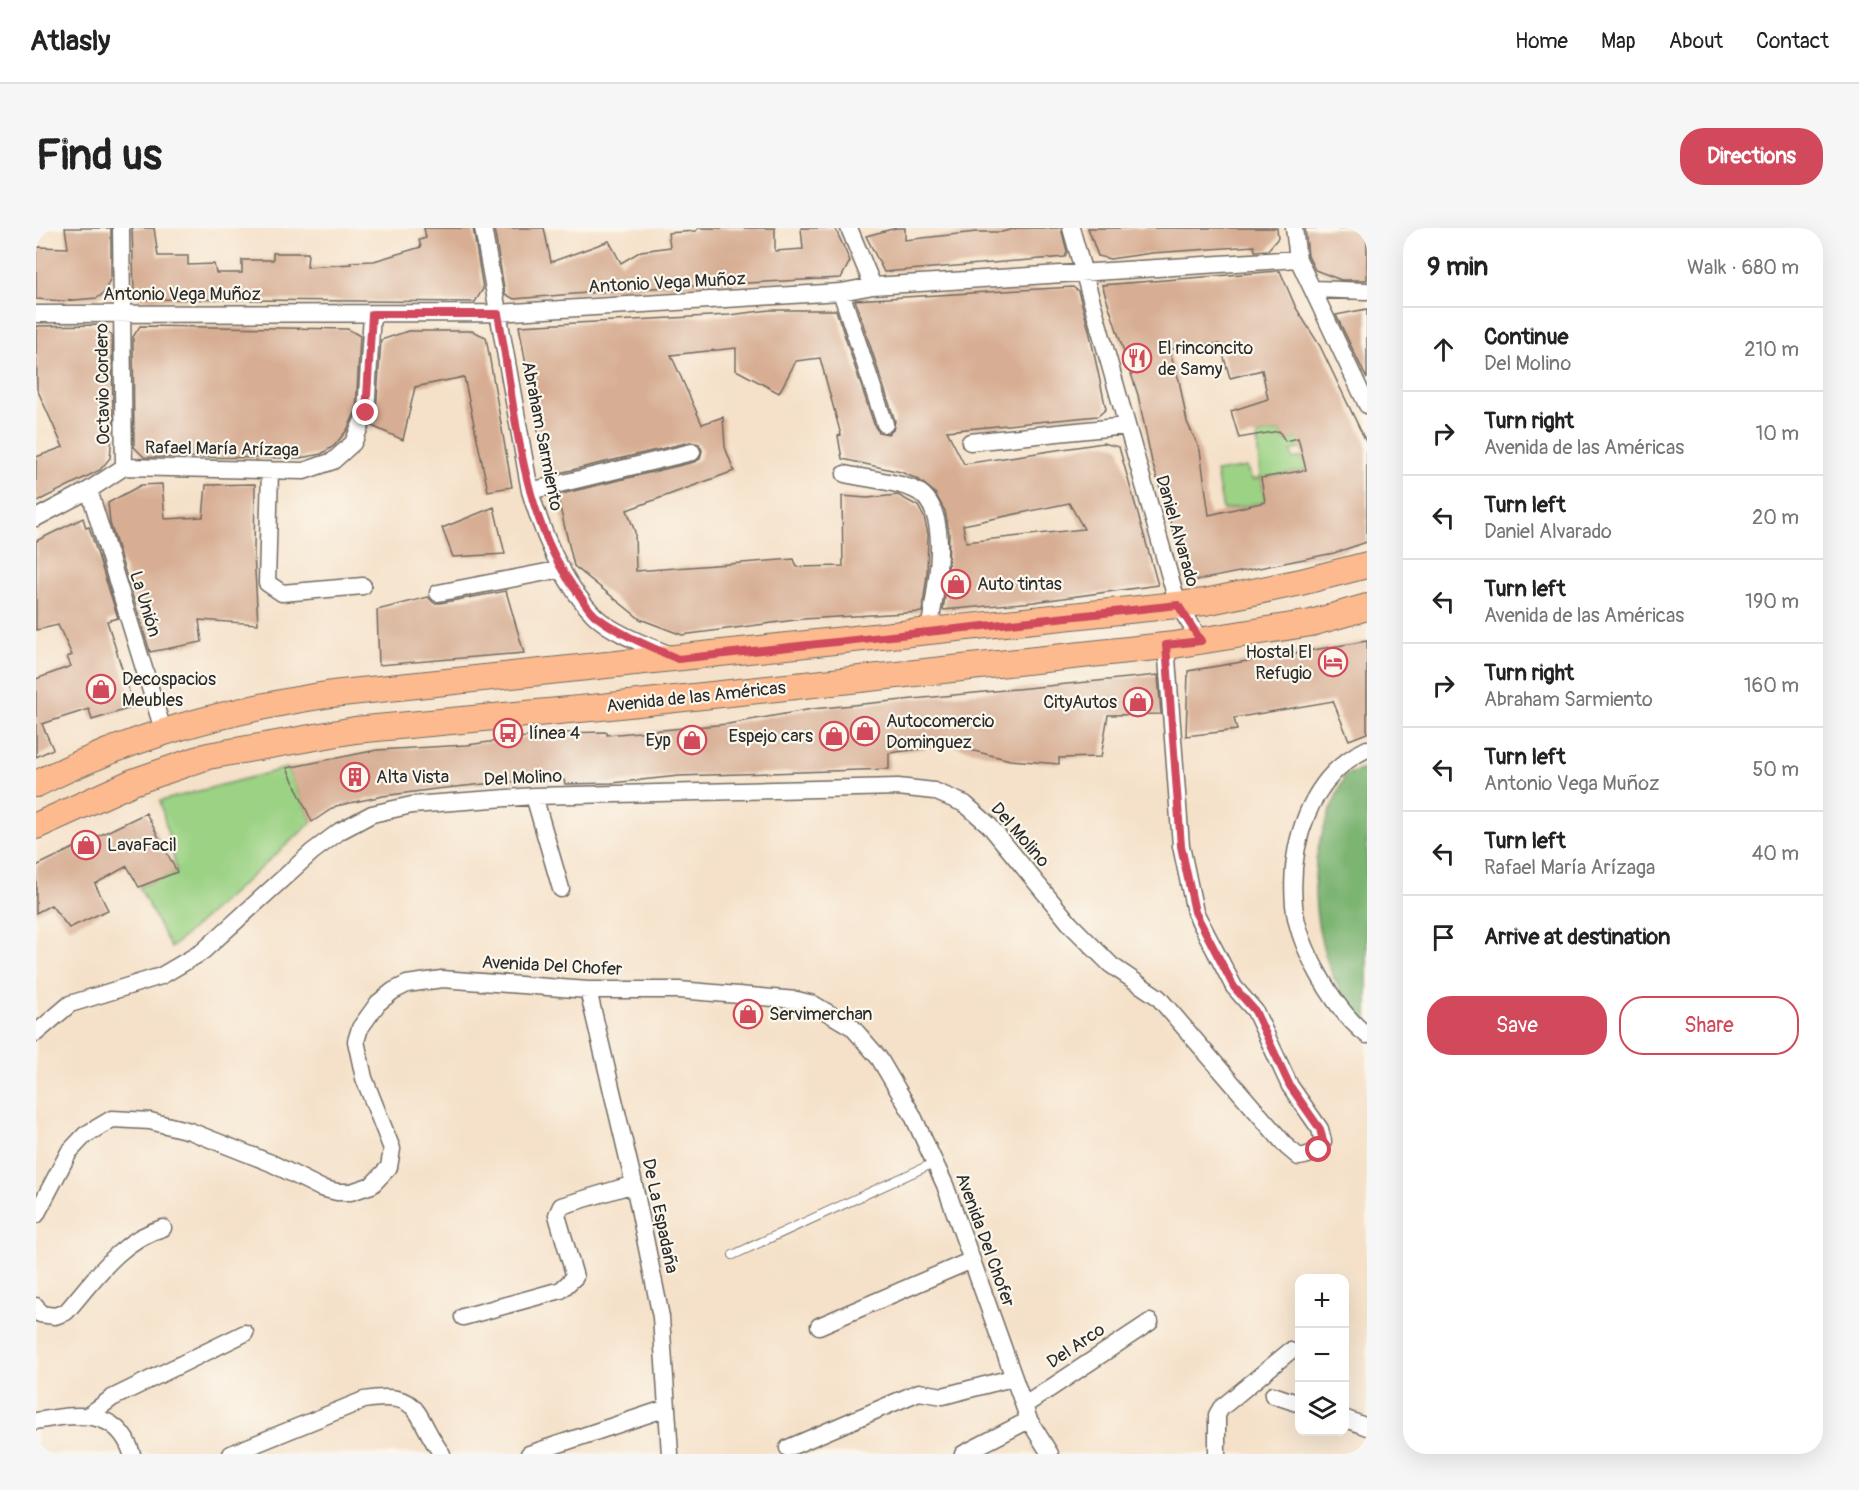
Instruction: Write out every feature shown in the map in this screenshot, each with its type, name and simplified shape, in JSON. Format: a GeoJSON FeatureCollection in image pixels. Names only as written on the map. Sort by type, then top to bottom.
{"type":"FeatureCollection","features":[{"type":"Feature","properties":{"kind":"main road"},"geometry":{"type":"LineString","coordinates":[[36,784],[101,753],[163,730],[258,706],[332,694],[1178,605],[1302,582],[1367,565]]}},
{"type":"Feature","properties":{"kind":"main road","name":"Avenida de las Américas"},"geometry":{"type":"LineString","coordinates":[[36,826],[133,782],[208,756],[355,730],[613,706],[1201,641],[1311,623],[1367,607]]}},
{"type":"Feature","properties":{"kind":"street","name":"Octavio Cordero"},"geometry":{"type":"LineString","coordinates":[[121,228],[124,467]]}},
{"type":"Feature","properties":{"kind":"street","name":"Abraham Sarmiento"},"geometry":{"type":"LineString","coordinates":[[483,228],[530,491],[540,525],[562,569],[595,616],[636,641],[678,659]]}},
{"type":"Feature","properties":{"kind":"street"},"geometry":{"type":"LineString","coordinates":[[849,228],[873,286]]}},
{"type":"Feature","properties":{"kind":"street","name":"Daniel Alvarado"},"geometry":{"type":"LineString","coordinates":[[1071,228],[1178,605],[1201,641]]}},
{"type":"Feature","properties":{"kind":"street"},"geometry":{"type":"LineString","coordinates":[[1294,228],[1298,258],[1367,405]]}},
{"type":"Feature","properties":{"kind":"street","name":"Antonio Vega Muñoz"},"geometry":{"type":"LineString","coordinates":[[36,314],[498,314],[842,292],[873,286],[1298,258]]}},
{"type":"Feature","properties":{"kind":"street"},"geometry":{"type":"LineString","coordinates":[[1314,289],[1367,291]]}},
{"type":"Feature","properties":{"kind":"street"},"geometry":{"type":"LineString","coordinates":[[842,292],[885,424]]}},
{"type":"Feature","properties":{"kind":"street","name":"Rafael María Arízaga"},"geometry":{"type":"LineString","coordinates":[[36,518],[89,490],[124,467],[304,471],[333,461],[353,443],[366,413],[372,314]]}},
{"type":"Feature","properties":{"kind":"street"},"geometry":{"type":"LineString","coordinates":[[970,442],[1126,426]]}},
{"type":"Feature","properties":{"kind":"street"},"geometry":{"type":"LineString","coordinates":[[530,491],[692,452]]}},
{"type":"Feature","properties":{"kind":"street"},"geometry":{"type":"LineString","coordinates":[[270,470],[267,584],[282,593],[363,585]]}},
{"type":"Feature","properties":{"kind":"street"},"geometry":{"type":"LineString","coordinates":[[845,474],[915,489],[932,508],[938,523],[939,559],[929,631]]}},
{"type":"Feature","properties":{"kind":"street","name":"La Unión"},"geometry":{"type":"LineString","coordinates":[[89,490],[163,730]]}},
{"type":"Feature","properties":{"kind":"street"},"geometry":{"type":"LineString","coordinates":[[438,593],[562,569]]}},
{"type":"Feature","properties":{"kind":"street","name":"Del Molino"},"geometry":{"type":"LineString","coordinates":[[36,1034],[70,1004],[161,976],[202,952],[312,852],[340,831],[372,814],[412,805],[534,796],[898,787],[934,791],[965,804],[989,825],[1071,925],[1111,964],[1165,1004],[1287,1147],[1299,1157],[1314,1153],[1323,1141],[1320,1129],[1290,1086],[1255,1011],[1234,987],[1195,912],[1181,846],[1166,645]]}},
{"type":"Feature","properties":{"kind":"street"},"geometry":{"type":"LineString","coordinates":[[1367,749],[1346,760],[1319,789],[1310,805],[1294,868],[1294,907],[1303,940],[1320,976],[1336,1001],[1367,1035]]}},
{"type":"Feature","properties":{"kind":"street"},"geometry":{"type":"LineString","coordinates":[[534,796],[561,889]]}},
{"type":"Feature","properties":{"kind":"street","name":"Avenida Del Chofer"},"geometry":{"type":"LineString","coordinates":[[36,1215],[69,1152],[85,1135],[112,1119],[150,1121],[190,1131],[329,1190],[351,1192],[372,1185],[389,1167],[392,1149],[364,1078],[356,1041],[360,1028],[378,1003],[393,991],[407,984],[442,979],[588,990],[679,990],[763,996],[813,1004],[852,1027],[870,1046],[899,1090],[936,1162],[1012,1378],[1050,1454]]}},
{"type":"Feature","properties":{"kind":"street","name":"De La Espadaña"},"geometry":{"type":"LineString","coordinates":[[588,990],[634,1184],[661,1317],[670,1454]]}},
{"type":"Feature","properties":{"kind":"street"},"geometry":{"type":"LineString","coordinates":[[463,1317],[561,1290],[570,1284],[575,1277],[557,1215],[561,1206],[634,1184]]}},
{"type":"Feature","properties":{"kind":"street"},"geometry":{"type":"LineString","coordinates":[[36,1306],[40,1314],[55,1316],[66,1312],[117,1254],[145,1232],[163,1228]]}},
{"type":"Feature","properties":{"kind":"street"},"geometry":{"type":"LineString","coordinates":[[819,1326],[972,1260]]}},
{"type":"Feature","properties":{"kind":"street","name":"Del Arco"},"geometry":{"type":"LineString","coordinates":[[963,1454],[1027,1412],[1150,1322]]}},
{"type":"Feature","properties":{"kind":"street"},"geometry":{"type":"LineString","coordinates":[[89,1415],[112,1398],[245,1333]]}},
{"type":"Feature","properties":{"kind":"street"},"geometry":{"type":"LineString","coordinates":[[1217,1454],[1217,1415],[1221,1408],[1290,1351]]}},
{"type":"Feature","properties":{"kind":"street"},"geometry":{"type":"LineString","coordinates":[[788,1448],[919,1392],[943,1396],[1012,1378]]}},
{"type":"Feature","properties":{"kind":"street"},"geometry":{"type":"LineString","coordinates":[[1273,1395],[1295,1403]]}},
{"type":"Feature","properties":{"kind":"street"},"geometry":{"type":"LineString","coordinates":[[231,1454],[264,1448],[364,1400],[384,1396],[406,1401],[417,1408],[442,1454]]}},
{"type":"Feature","properties":{"kind":"street"},"geometry":{"type":"LineString","coordinates":[[528,1454],[667,1408]]}},
{"type":"Feature","properties":{"kind":"street"},"geometry":{"type":"LineString","coordinates":[[36,1421],[89,1415],[111,1424],[121,1432],[132,1454]]}},
{"type":"Feature","properties":{"kind":"street"},"geometry":{"type":"LineString","coordinates":[[1349,1420],[1367,1427]]}},
{"type":"Feature","properties":{"kind":"lane"},"geometry":{"type":"LineString","coordinates":[[733,1255],[936,1162]]}},
{"type":"Feature","properties":{"kind":"green space"},"geometry":{"type":"Polygon","coordinates":[[[1279,431],[1285,441],[1307,436],[1310,446],[1291,451],[1293,459],[1303,457],[1306,470],[1261,478],[1265,502],[1223,510],[1216,472],[1246,467],[1253,480],[1260,478],[1257,435],[1279,431]]]}},
{"type":"Feature","properties":{"kind":"green space"},"geometry":{"type":"Polygon","coordinates":[[[287,768],[312,822],[171,948],[139,887],[177,872],[160,801],[287,768]]]}},
{"type":"Feature","properties":{"kind":"green space"},"geometry":{"type":"Polygon","coordinates":[[[1367,768],[1367,1023],[1340,990],[1331,970],[1319,927],[1315,883],[1320,841],[1345,775],[1367,768]]]}},
{"type":"Feature","properties":{"kind":"building"},"geometry":{"type":"Polygon","coordinates":[[[65,228],[111,228],[111,277],[104,293],[97,298],[63,301],[36,299],[36,247],[68,248],[65,228]]]}},
{"type":"Feature","properties":{"kind":"building"},"geometry":{"type":"Polygon","coordinates":[[[132,228],[154,228],[158,256],[188,256],[188,265],[214,264],[216,273],[242,273],[242,260],[273,260],[273,253],[308,253],[307,267],[351,264],[350,262],[374,261],[421,247],[419,240],[426,238],[424,228],[473,228],[483,289],[475,302],[140,299],[134,292],[132,228]]]}},
{"type":"Feature","properties":{"kind":"building"},"geometry":{"type":"Polygon","coordinates":[[[494,228],[544,228],[551,262],[609,241],[621,263],[641,251],[670,247],[668,233],[696,231],[698,228],[775,228],[775,251],[803,249],[801,228],[835,228],[850,261],[841,278],[634,289],[514,299],[505,294],[494,228]]]}},
{"type":"Feature","properties":{"kind":"building"},"geometry":{"type":"Polygon","coordinates":[[[896,228],[905,228],[905,240],[976,232],[1002,232],[1017,228],[1061,228],[1067,252],[1065,257],[884,272],[866,236],[896,228]]]}},
{"type":"Feature","properties":{"kind":"building"},"geometry":{"type":"Polygon","coordinates":[[[1088,228],[1277,228],[1278,238],[1268,250],[1255,251],[1254,246],[1152,253],[1110,259],[1098,256],[1088,228]]]}},
{"type":"Feature","properties":{"kind":"building"},"geometry":{"type":"Polygon","coordinates":[[[1305,228],[1367,228],[1367,280],[1341,280],[1315,270],[1308,256],[1305,228]]]}},
{"type":"Feature","properties":{"kind":"building"},"geometry":{"type":"Polygon","coordinates":[[[1280,271],[1296,308],[1320,346],[1367,444],[1367,542],[1334,553],[1189,582],[1152,462],[1138,395],[1102,285],[1280,271]],[[1192,344],[1169,350],[1179,380],[1187,422],[1200,450],[1209,515],[1265,502],[1261,478],[1306,470],[1298,438],[1285,441],[1279,431],[1239,438],[1231,411],[1268,399],[1262,370],[1230,378],[1220,344],[1192,344]]]}},
{"type":"Feature","properties":{"kind":"building"},"geometry":{"type":"Polygon","coordinates":[[[1073,287],[1078,291],[1106,409],[1098,416],[947,431],[964,464],[1103,443],[1119,447],[1158,585],[1034,602],[943,610],[948,577],[949,532],[945,511],[935,493],[919,480],[901,472],[842,459],[838,436],[841,435],[820,358],[796,361],[779,393],[736,370],[736,348],[671,355],[702,424],[723,417],[725,447],[734,471],[627,510],[635,532],[636,571],[794,559],[797,567],[843,566],[842,496],[867,498],[898,495],[918,506],[924,517],[928,534],[927,575],[922,612],[803,619],[682,635],[640,619],[574,566],[557,495],[694,462],[700,459],[702,450],[699,444],[690,442],[546,476],[519,326],[729,315],[770,310],[836,310],[875,427],[879,432],[888,434],[893,430],[895,421],[855,300],[1073,287]],[[1069,503],[963,525],[966,542],[1084,529],[1069,503]]]}},
{"type":"Feature","properties":{"kind":"building"},"geometry":{"type":"Polygon","coordinates":[[[1367,309],[1367,379],[1336,315],[1367,309]]]}},
{"type":"Feature","properties":{"kind":"building"},"geometry":{"type":"Polygon","coordinates":[[[102,325],[112,336],[113,424],[110,458],[100,470],[36,502],[36,457],[63,447],[37,389],[36,326],[102,325]]]}},
{"type":"Feature","properties":{"kind":"building"},"geometry":{"type":"Polygon","coordinates":[[[140,326],[348,329],[360,336],[356,411],[347,430],[334,446],[321,454],[300,458],[144,457],[134,447],[133,337],[140,326]]]}},
{"type":"Feature","properties":{"kind":"building"},"geometry":{"type":"Polygon","coordinates":[[[408,331],[472,331],[486,337],[512,487],[488,491],[464,377],[415,387],[403,440],[372,426],[376,414],[381,340],[408,331]]]}},
{"type":"Feature","properties":{"kind":"building"},"geometry":{"type":"Polygon","coordinates":[[[162,484],[165,519],[203,517],[206,485],[255,484],[254,553],[258,624],[199,620],[202,642],[150,652],[110,523],[108,503],[141,485],[162,484]]]}},
{"type":"Feature","properties":{"kind":"building"},"geometry":{"type":"Polygon","coordinates":[[[494,507],[505,554],[453,557],[442,528],[494,507]]]}},
{"type":"Feature","properties":{"kind":"building"},"geometry":{"type":"Polygon","coordinates":[[[83,518],[86,528],[89,527],[118,618],[107,621],[134,707],[92,720],[89,709],[42,724],[53,749],[36,757],[36,679],[71,666],[67,657],[72,655],[58,625],[36,630],[36,541],[83,518]]]}},
{"type":"Feature","properties":{"kind":"building"},"geometry":{"type":"Polygon","coordinates":[[[506,591],[524,653],[379,665],[377,610],[428,597],[434,603],[440,603],[506,591]]]}},
{"type":"Feature","properties":{"kind":"building"},"geometry":{"type":"Polygon","coordinates":[[[1367,641],[1367,733],[1349,740],[1333,701],[1234,718],[1237,730],[1186,736],[1188,671],[1367,641]]]}},
{"type":"Feature","properties":{"kind":"building"},"geometry":{"type":"Polygon","coordinates":[[[1158,675],[1161,714],[1108,715],[1101,757],[1059,758],[1059,764],[1010,760],[950,745],[889,753],[889,769],[679,776],[612,783],[565,784],[564,780],[504,782],[436,789],[383,796],[336,806],[312,822],[287,768],[377,750],[467,745],[556,733],[607,732],[607,735],[728,724],[812,709],[1158,675]]]}},
{"type":"Feature","properties":{"kind":"building"},"geometry":{"type":"Polygon","coordinates":[[[146,813],[177,872],[139,887],[127,866],[95,884],[108,910],[69,928],[51,905],[36,913],[36,866],[146,813]]]}},
{"type":"Feature","properties":{"kind":"place","name":"El rinconcito de Samy"},"geometry":{"type":"Point","coordinates":[1137,358]}},
{"type":"Feature","properties":{"kind":"place","name":"Auto tintas"},"geometry":{"type":"Point","coordinates":[956,584]}},
{"type":"Feature","properties":{"kind":"place","name":"Hostal El Refugio"},"geometry":{"type":"Point","coordinates":[1333,662]}},
{"type":"Feature","properties":{"kind":"place","name":"Decospacios Meubles"},"geometry":{"type":"Point","coordinates":[101,689]}},
{"type":"Feature","properties":{"kind":"place","name":"CityAutos"},"geometry":{"type":"Point","coordinates":[1138,702]}},
{"type":"Feature","properties":{"kind":"place","name":"Autocomercio Dominguez"},"geometry":{"type":"Point","coordinates":[865,731]}},
{"type":"Feature","properties":{"kind":"place","name":"línea 4"},"geometry":{"type":"Point","coordinates":[508,733]}},
{"type":"Feature","properties":{"kind":"place","name":"Espejo cars"},"geometry":{"type":"Point","coordinates":[834,736]}},
{"type":"Feature","properties":{"kind":"place","name":"Eyp"},"geometry":{"type":"Point","coordinates":[692,740]}},
{"type":"Feature","properties":{"kind":"place","name":"Alta Vista"},"geometry":{"type":"Point","coordinates":[355,777]}},
{"type":"Feature","properties":{"kind":"place","name":"LavaFacil"},"geometry":{"type":"Point","coordinates":[86,845]}},
{"type":"Feature","properties":{"kind":"place","name":"Servimerchan"},"geometry":{"type":"Point","coordinates":[748,1014]}},
{"type":"Feature","properties":{"kind":"route"},"geometry":{"type":"LineString","coordinates":[[366,413],[372,314],[498,314],[530,491],[540,525],[567,580],[595,616],[636,641],[678,659],[1178,605],[1201,641],[1166,645],[1181,846],[1195,912],[1234,987],[1255,1011],[1290,1086],[1320,1129],[1323,1141],[1319,1150]]}}]}
